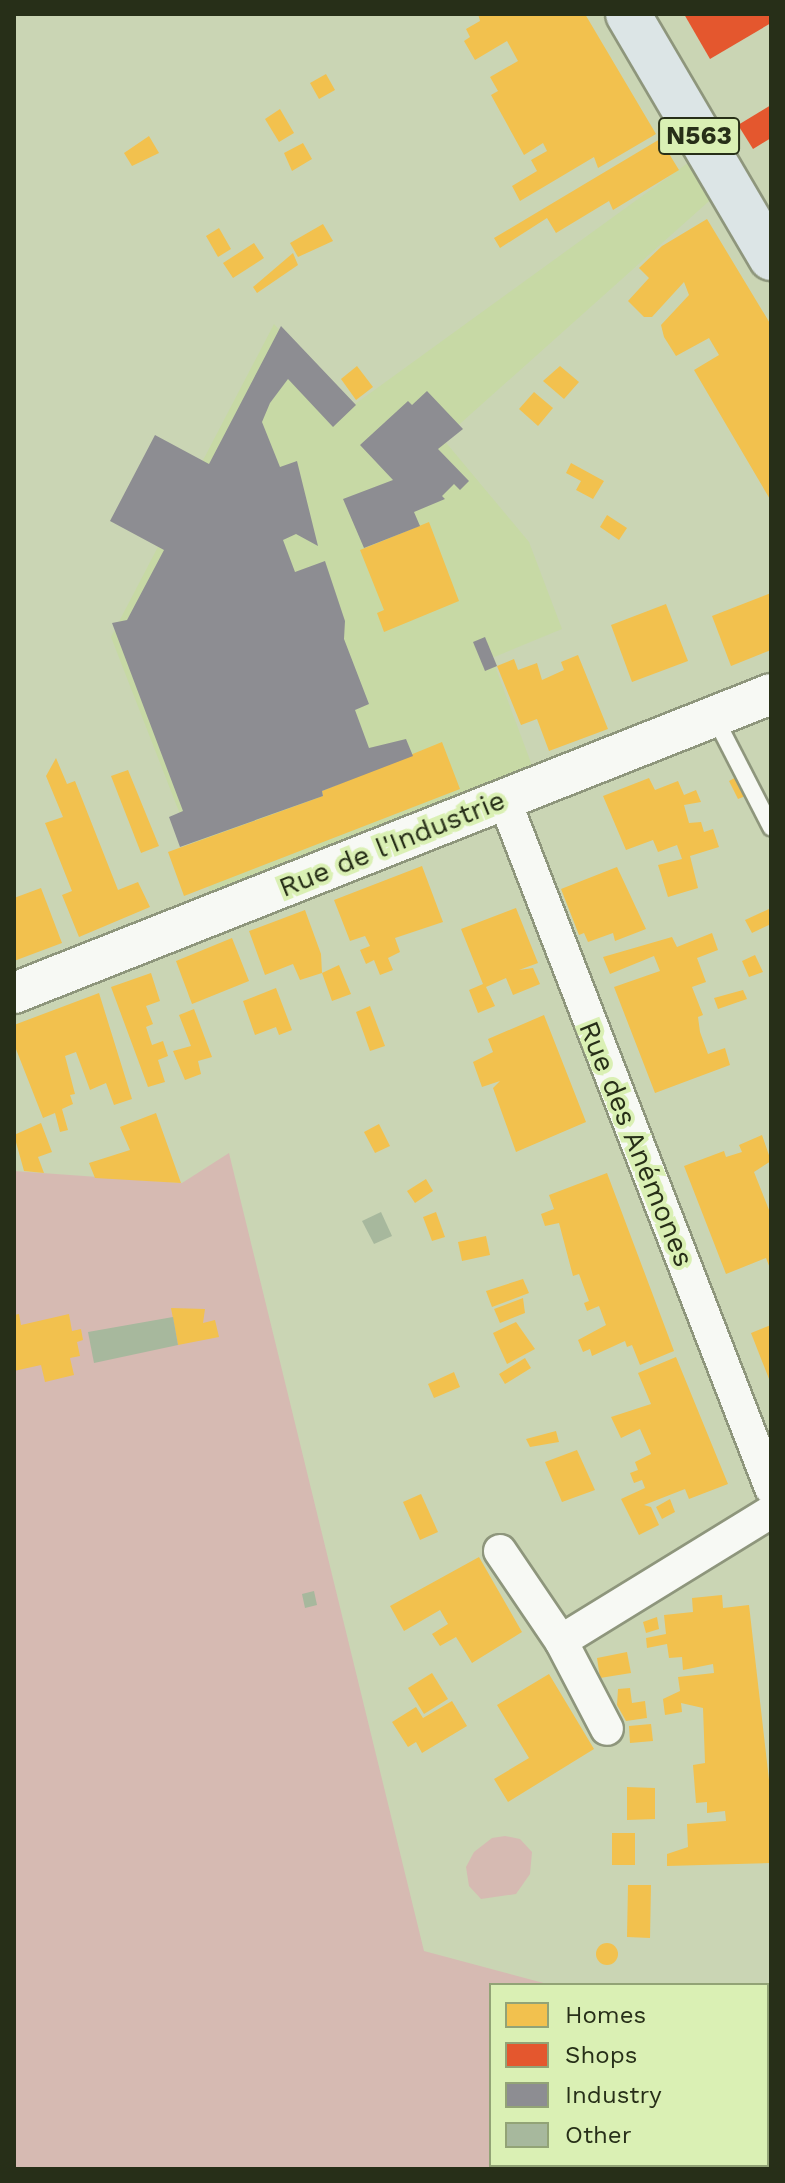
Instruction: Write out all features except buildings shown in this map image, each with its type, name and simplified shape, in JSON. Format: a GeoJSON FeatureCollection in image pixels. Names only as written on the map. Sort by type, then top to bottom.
{"type":"FeatureCollection","features":[{"type":"Feature","properties":{"kind":"main road","name":"N563"},"geometry":{"type":"LineString","coordinates":[[628,14],[771,258]]}},
{"type":"Feature","properties":{"kind":"street","name":"Rue de l'Industrie"},"geometry":{"type":"LineString","coordinates":[[14,993],[771,694]]}},
{"type":"Feature","properties":{"kind":"street","name":"Rue des Anémones"},"geometry":{"type":"LineString","coordinates":[[504,799],[771,1488]]}},
{"type":"Feature","properties":{"kind":"street"},"geometry":{"type":"LineString","coordinates":[[561,1641],[771,1512]]}},
{"type":"Feature","properties":{"kind":"street"},"geometry":{"type":"LineString","coordinates":[[500,1551],[561,1641],[607,1729]]}},
{"type":"Feature","properties":{"kind":"lane"},"geometry":{"type":"LineString","coordinates":[[714,716],[771,827]]}},
{"type":"Feature","properties":{"kind":"shaded area"},"geometry":{"type":"Polygon","coordinates":[[[696,157],[717,194],[443,439],[529,542],[562,629],[492,658],[534,771],[211,894],[111,637],[274,324],[351,407],[696,157]]]}},
{"type":"Feature","properties":{"kind":"shaded area"},"geometry":{"type":"Polygon","coordinates":[[[229,1153],[424,1951],[544,1983],[489,1983],[489,2167],[629,2169],[14,2169],[14,1171],[182,1183],[229,1153]]]}},
{"type":"Feature","properties":{"kind":"shaded area"},"geometry":{"type":"Polygon","coordinates":[[[505,1836],[520,1839],[532,1852],[530,1874],[516,1894],[481,1899],[469,1886],[466,1867],[474,1852],[492,1838],[505,1836]]]}}]}
